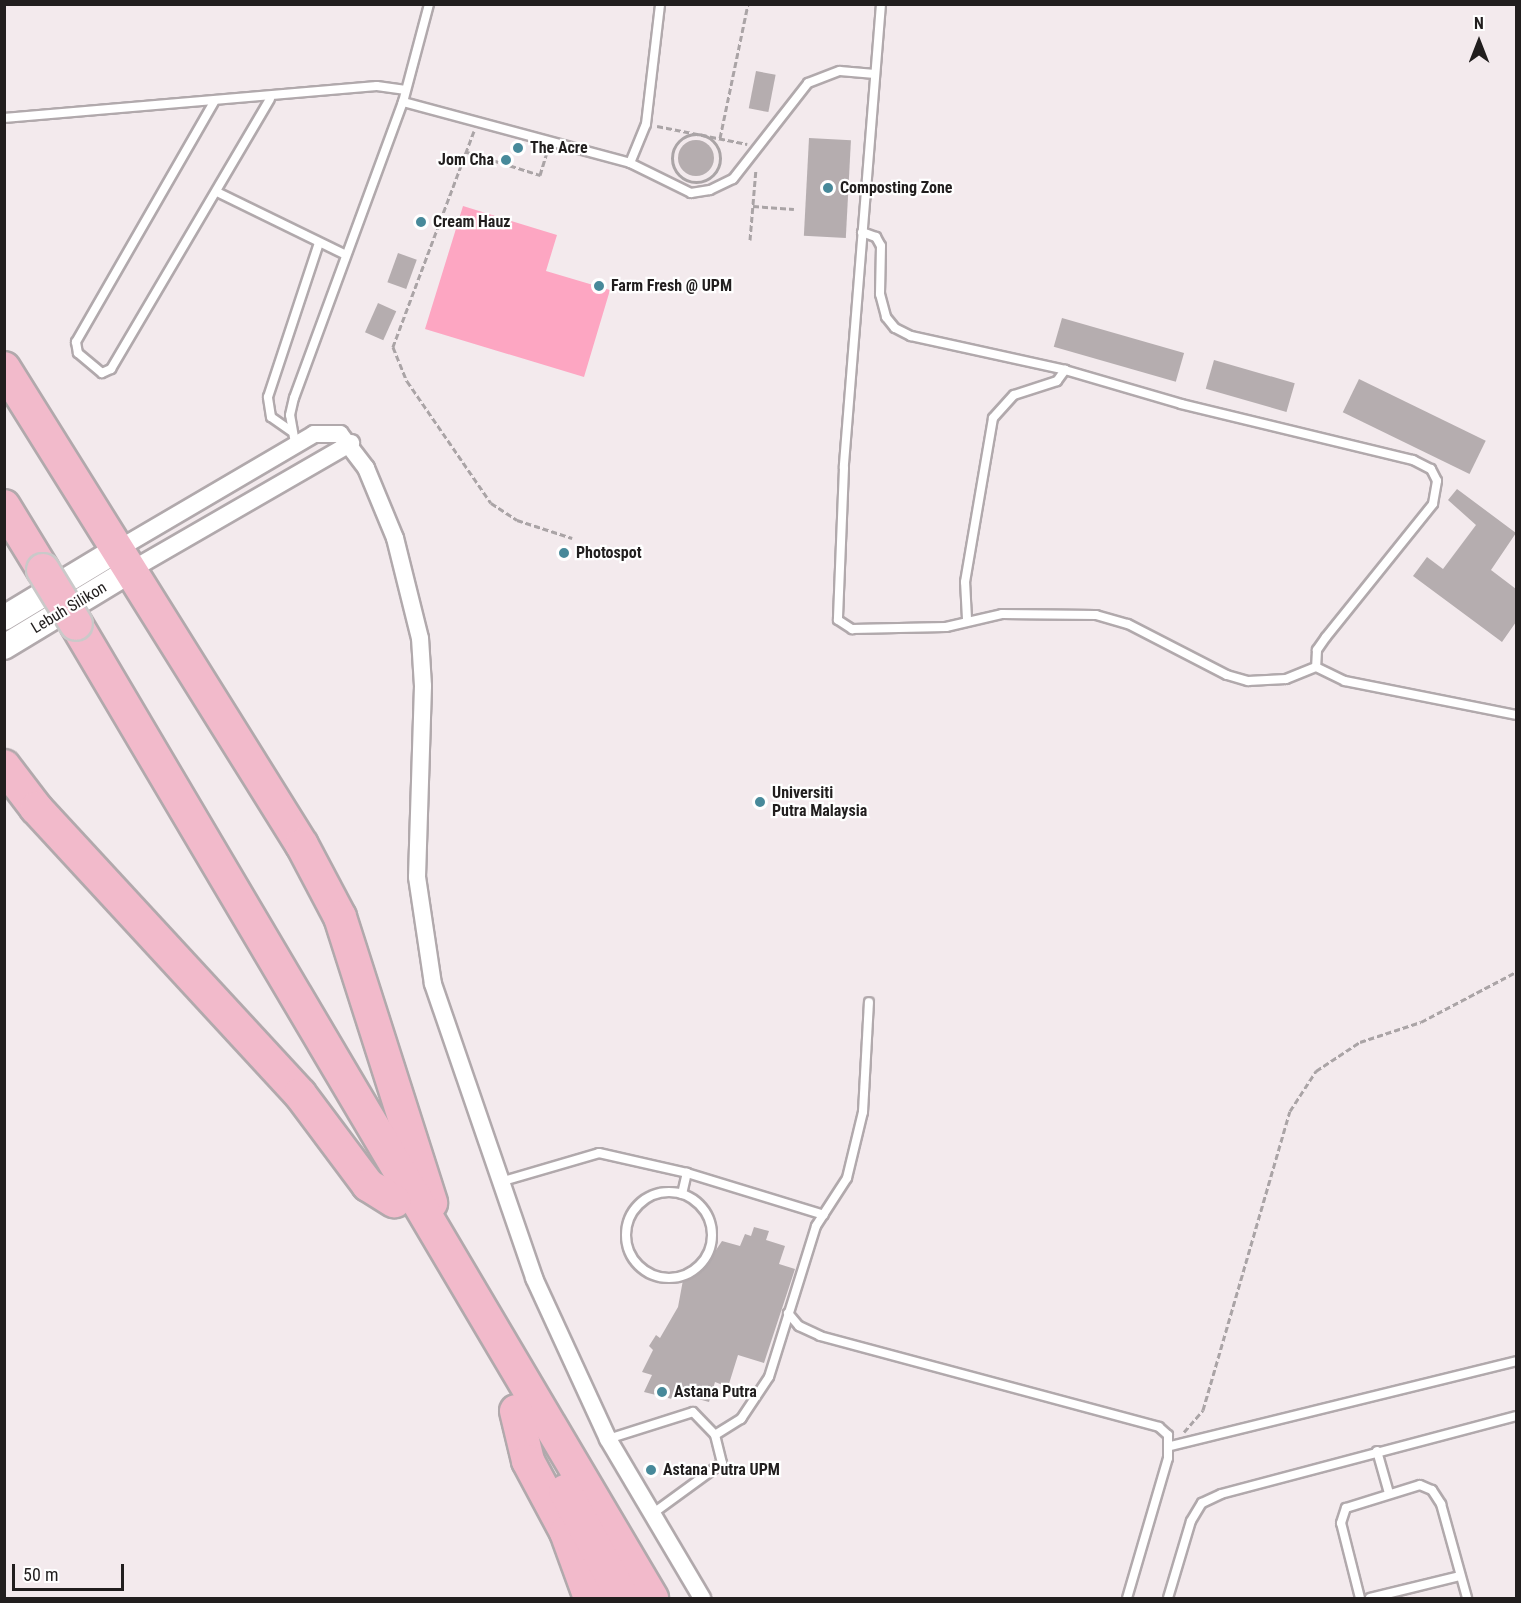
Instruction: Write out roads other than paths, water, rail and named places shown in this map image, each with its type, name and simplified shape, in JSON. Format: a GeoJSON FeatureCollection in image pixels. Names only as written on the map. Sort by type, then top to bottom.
{"type":"FeatureCollection","features":[{"type":"Feature","properties":{"kind":"highway"},"geometry":{"type":"LineString","coordinates":[[4,369],[126,558],[302,845],[340,917],[379,1051],[423,1170],[434,1228]]}},
{"type":"Feature","properties":{"kind":"highway"},"geometry":{"type":"LineString","coordinates":[[4,506],[35,577],[434,1228],[652,1599]]}},
{"type":"Feature","properties":{"kind":"highway"},"geometry":{"type":"LineString","coordinates":[[4,546],[35,577]]}},
{"type":"Feature","properties":{"kind":"highway"},"geometry":{"type":"LineString","coordinates":[[65,627],[623,1599]]}},
{"type":"Feature","properties":{"kind":"highway"},"geometry":{"type":"LineString","coordinates":[[4,766],[36,808],[292,1085],[368,1185],[394,1201]]}},
{"type":"Feature","properties":{"kind":"highway"},"geometry":{"type":"LineString","coordinates":[[516,1411],[528,1461],[566,1532],[590,1599]]}},
{"type":"Feature","properties":{"kind":"street"},"geometry":{"type":"LineString","coordinates":[[126,558],[293,437],[327,431],[351,443],[395,538],[420,638],[423,686],[417,858],[422,932],[447,1030],[534,1278],[608,1439],[702,1599]]}},
{"type":"Feature","properties":{"kind":"street"},"geometry":{"type":"LineString","coordinates":[[126,558],[351,443]]}},
{"type":"Feature","properties":{"kind":"street","name":"Lebuh Silikon"},"geometry":{"type":"LineString","coordinates":[[4,618],[126,558]]}},
{"type":"Feature","properties":{"kind":"street","name":"Lebuh Silikon"},"geometry":{"type":"LineString","coordinates":[[4,647],[126,558]]}},
{"type":"Feature","properties":{"kind":"lane"},"geometry":{"type":"LineString","coordinates":[[293,437],[294,398],[344,254],[403,102],[429,4]]}},
{"type":"Feature","properties":{"kind":"lane"},"geometry":{"type":"LineString","coordinates":[[630,163],[646,124],[660,4]]}},
{"type":"Feature","properties":{"kind":"lane"},"geometry":{"type":"LineString","coordinates":[[881,4],[844,468],[838,620],[852,629],[946,627],[967,619],[1075,613],[1113,618],[1227,675],[1248,681],[1286,679],[1316,667],[1345,681],[1516,715]]}},
{"type":"Feature","properties":{"kind":"lane"},"geometry":{"type":"LineString","coordinates":[[403,102],[630,163],[691,193],[710,190],[733,179],[808,83],[840,71],[875,74]]}},
{"type":"Feature","properties":{"kind":"lane"},"geometry":{"type":"LineString","coordinates":[[4,118],[270,99],[377,86],[406,90]]}},
{"type":"Feature","properties":{"kind":"lane"},"geometry":{"type":"LineString","coordinates":[[214,102],[75,342],[78,353],[102,373],[111,369],[270,99]]}},
{"type":"Feature","properties":{"kind":"lane"},"geometry":{"type":"LineString","coordinates":[[217,192],[344,254]]}},
{"type":"Feature","properties":{"kind":"lane"},"geometry":{"type":"LineString","coordinates":[[862,232],[876,237],[881,246],[882,306],[895,328],[911,336],[1065,370],[1193,407],[1413,460],[1431,469],[1437,480],[1433,504],[1326,637],[1317,650],[1316,667]]}},
{"type":"Feature","properties":{"kind":"lane"},"geometry":{"type":"LineString","coordinates":[[293,437],[271,417],[268,397],[320,243]]}},
{"type":"Feature","properties":{"kind":"lane"},"geometry":{"type":"LineString","coordinates":[[967,619],[965,582],[993,418],[1014,395],[1057,381],[1065,370]]}},
{"type":"Feature","properties":{"kind":"lane"},"geometry":{"type":"LineString","coordinates":[[715,1435],[741,1419],[755,1403],[769,1377],[810,1242],[847,1178],[867,1073],[869,1002]]}},
{"type":"Feature","properties":{"kind":"lane"},"geometry":{"type":"LineString","coordinates":[[500,1182],[599,1154],[687,1173],[824,1215]]}},
{"type":"Feature","properties":{"kind":"lane"},"geometry":{"type":"LineString","coordinates":[[682,1194],[687,1173]]}},
{"type":"Feature","properties":{"kind":"lane"},"geometry":{"type":"LineString","coordinates":[[682,1194],[706,1212],[712,1225],[710,1247],[699,1266],[686,1274],[656,1276],[633,1258],[627,1244],[628,1222],[640,1203],[652,1195],[682,1194]]}},
{"type":"Feature","properties":{"kind":"lane"},"geometry":{"type":"LineString","coordinates":[[788,1313],[799,1326],[819,1336],[1159,1427],[1168,1435],[1171,1446],[1128,1599]]}},
{"type":"Feature","properties":{"kind":"lane"},"geometry":{"type":"LineString","coordinates":[[1171,1446],[1516,1361]]}},
{"type":"Feature","properties":{"kind":"lane"},"geometry":{"type":"LineString","coordinates":[[608,1439],[693,1412],[715,1435],[722,1463],[652,1514]]}},
{"type":"Feature","properties":{"kind":"lane"},"geometry":{"type":"LineString","coordinates":[[1168,1599],[1191,1521],[1202,1503],[1221,1494],[1516,1416]]}},
{"type":"Feature","properties":{"kind":"lane"},"geometry":{"type":"LineString","coordinates":[[1377,1451],[1389,1493]]}},
{"type":"Feature","properties":{"kind":"lane"},"geometry":{"type":"LineString","coordinates":[[1360,1599],[1341,1523],[1346,1508],[1357,1501],[1420,1485],[1432,1490],[1467,1599]]}},
{"type":"Feature","properties":{"kind":"lane"},"geometry":{"type":"LineString","coordinates":[[1370,1599],[1461,1576]]}},
{"type":"Feature","properties":{"kind":"place","name":"The Acre"},"geometry":{"type":"Point","coordinates":[518,148]}},
{"type":"Feature","properties":{"kind":"place","name":"Jom Cha"},"geometry":{"type":"Point","coordinates":[506,160]}},
{"type":"Feature","properties":{"kind":"place","name":"Composting Zone"},"geometry":{"type":"Point","coordinates":[828,188]}},
{"type":"Feature","properties":{"kind":"place","name":"Cream Hauz"},"geometry":{"type":"Point","coordinates":[421,222]}},
{"type":"Feature","properties":{"kind":"place","name":"Farm Fresh @ UPM"},"geometry":{"type":"Point","coordinates":[599,286]}},
{"type":"Feature","properties":{"kind":"place","name":"Photospot"},"geometry":{"type":"Point","coordinates":[564,553]}},
{"type":"Feature","properties":{"kind":"place","name":"Universiti Putra Malaysia"},"geometry":{"type":"Point","coordinates":[760,802]}},
{"type":"Feature","properties":{"kind":"place","name":"Astana Putra"},"geometry":{"type":"Point","coordinates":[662,1392]}},
{"type":"Feature","properties":{"kind":"place","name":"Astana Putra UPM"},"geometry":{"type":"Point","coordinates":[651,1470]}}]}
